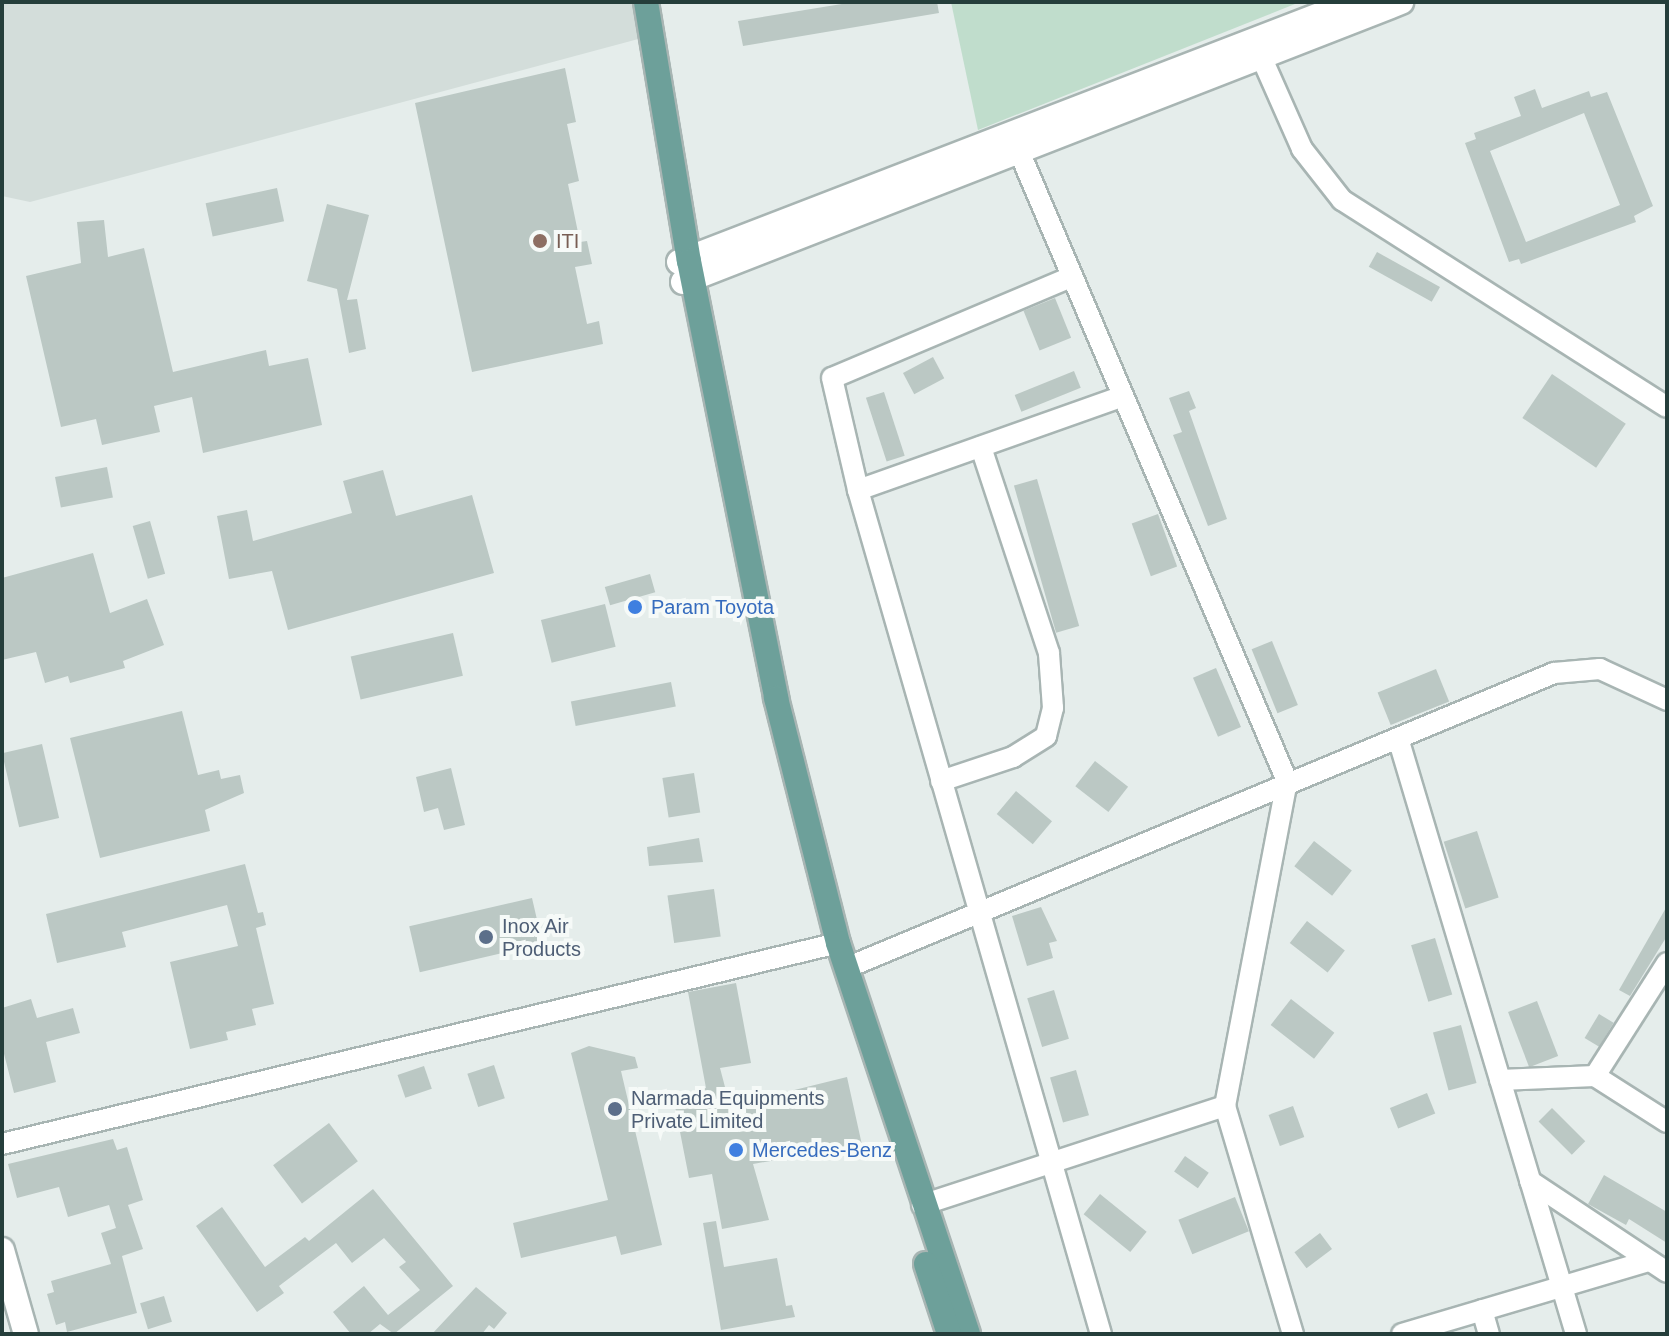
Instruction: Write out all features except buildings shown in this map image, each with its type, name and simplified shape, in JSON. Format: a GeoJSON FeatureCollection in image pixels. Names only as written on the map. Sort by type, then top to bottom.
{"type":"FeatureCollection","features":[{"type":"Feature","properties":{"kind":"main road"},"geometry":{"type":"LineString","coordinates":[[635,2],[686,271],[776,698],[832,944],[949,1334]]}},
{"type":"Feature","properties":{"kind":"main road"},"geometry":{"type":"LineString","coordinates":[[646,2],[686,271]]}},
{"type":"Feature","properties":{"kind":"main road"},"geometry":{"type":"LineString","coordinates":[[832,944],[846,968],[922,1205],[968,1334]]}},
{"type":"Feature","properties":{"kind":"street"},"geometry":{"type":"LineString","coordinates":[[1258,48],[1353,2]]}},
{"type":"Feature","properties":{"kind":"street"},"geometry":{"type":"LineString","coordinates":[[686,271],[1258,48],[1401,2]]}},
{"type":"Feature","properties":{"kind":"street"},"geometry":{"type":"LineString","coordinates":[[1258,48],[1302,149],[1342,200],[1667,407]]}},
{"type":"Feature","properties":{"kind":"street"},"geometry":{"type":"LineString","coordinates":[[1015,142],[1287,781],[1225,1106],[1293,1334]]}},
{"type":"Feature","properties":{"kind":"street"},"geometry":{"type":"LineString","coordinates":[[1071,277],[832,378],[858,490],[1101,1334]]}},
{"type":"Feature","properties":{"kind":"street"},"geometry":{"type":"LineString","coordinates":[[858,490],[1121,397]]}},
{"type":"Feature","properties":{"kind":"street"},"geometry":{"type":"LineString","coordinates":[[941,781],[1013,757],[1046,736],[1053,708],[1049,653],[981,447]]}},
{"type":"Feature","properties":{"kind":"street"},"geometry":{"type":"LineString","coordinates":[[846,968],[1287,781],[1554,673],[1600,669],[1667,700]]}},
{"type":"Feature","properties":{"kind":"street"},"geometry":{"type":"LineString","coordinates":[[1398,738],[1576,1334]]}},
{"type":"Feature","properties":{"kind":"street"},"geometry":{"type":"LineString","coordinates":[[2,1144],[832,944]]}},
{"type":"Feature","properties":{"kind":"street"},"geometry":{"type":"LineString","coordinates":[[1595,1076],[1665,972]]}},
{"type":"Feature","properties":{"kind":"street"},"geometry":{"type":"LineString","coordinates":[[1500,1080],[1595,1076],[1667,1122]]}},
{"type":"Feature","properties":{"kind":"street"},"geometry":{"type":"LineString","coordinates":[[922,1205],[1225,1106]]}},
{"type":"Feature","properties":{"kind":"street"},"geometry":{"type":"LineString","coordinates":[[1530,1181],[1667,1272]]}},
{"type":"Feature","properties":{"kind":"street"},"geometry":{"type":"LineString","coordinates":[[2,1250],[26,1334]]}},
{"type":"Feature","properties":{"kind":"street"},"geometry":{"type":"LineString","coordinates":[[1402,1334],[1648,1261]]}},
{"type":"Feature","properties":{"kind":"street"},"geometry":{"type":"LineString","coordinates":[[1482,1310],[1489,1334]]}},
{"type":"Feature","properties":{"kind":"shaded area"},"geometry":{"type":"Polygon","coordinates":[[[2,2],[635,2],[642,38],[30,202],[2,196],[2,2]]]}},
{"type":"Feature","properties":{"kind":"green space"},"geometry":{"type":"Polygon","coordinates":[[[951,2],[1300,2],[978,130],[951,2]]]}},
{"type":"Feature","properties":{"kind":"place","name":"ITI"},"geometry":{"type":"Point","coordinates":[540,241]}},
{"type":"Feature","properties":{"kind":"place","name":"Param Toyota"},"geometry":{"type":"Point","coordinates":[635,607]}},
{"type":"Feature","properties":{"kind":"place","name":"Inox Air Products"},"geometry":{"type":"Point","coordinates":[486,937]}},
{"type":"Feature","properties":{"kind":"place","name":"Narmada Equipments Private Limited"},"geometry":{"type":"Point","coordinates":[615,1109]}},
{"type":"Feature","properties":{"kind":"place","name":"Mercedes-Benz"},"geometry":{"type":"Point","coordinates":[736,1150]}}]}
